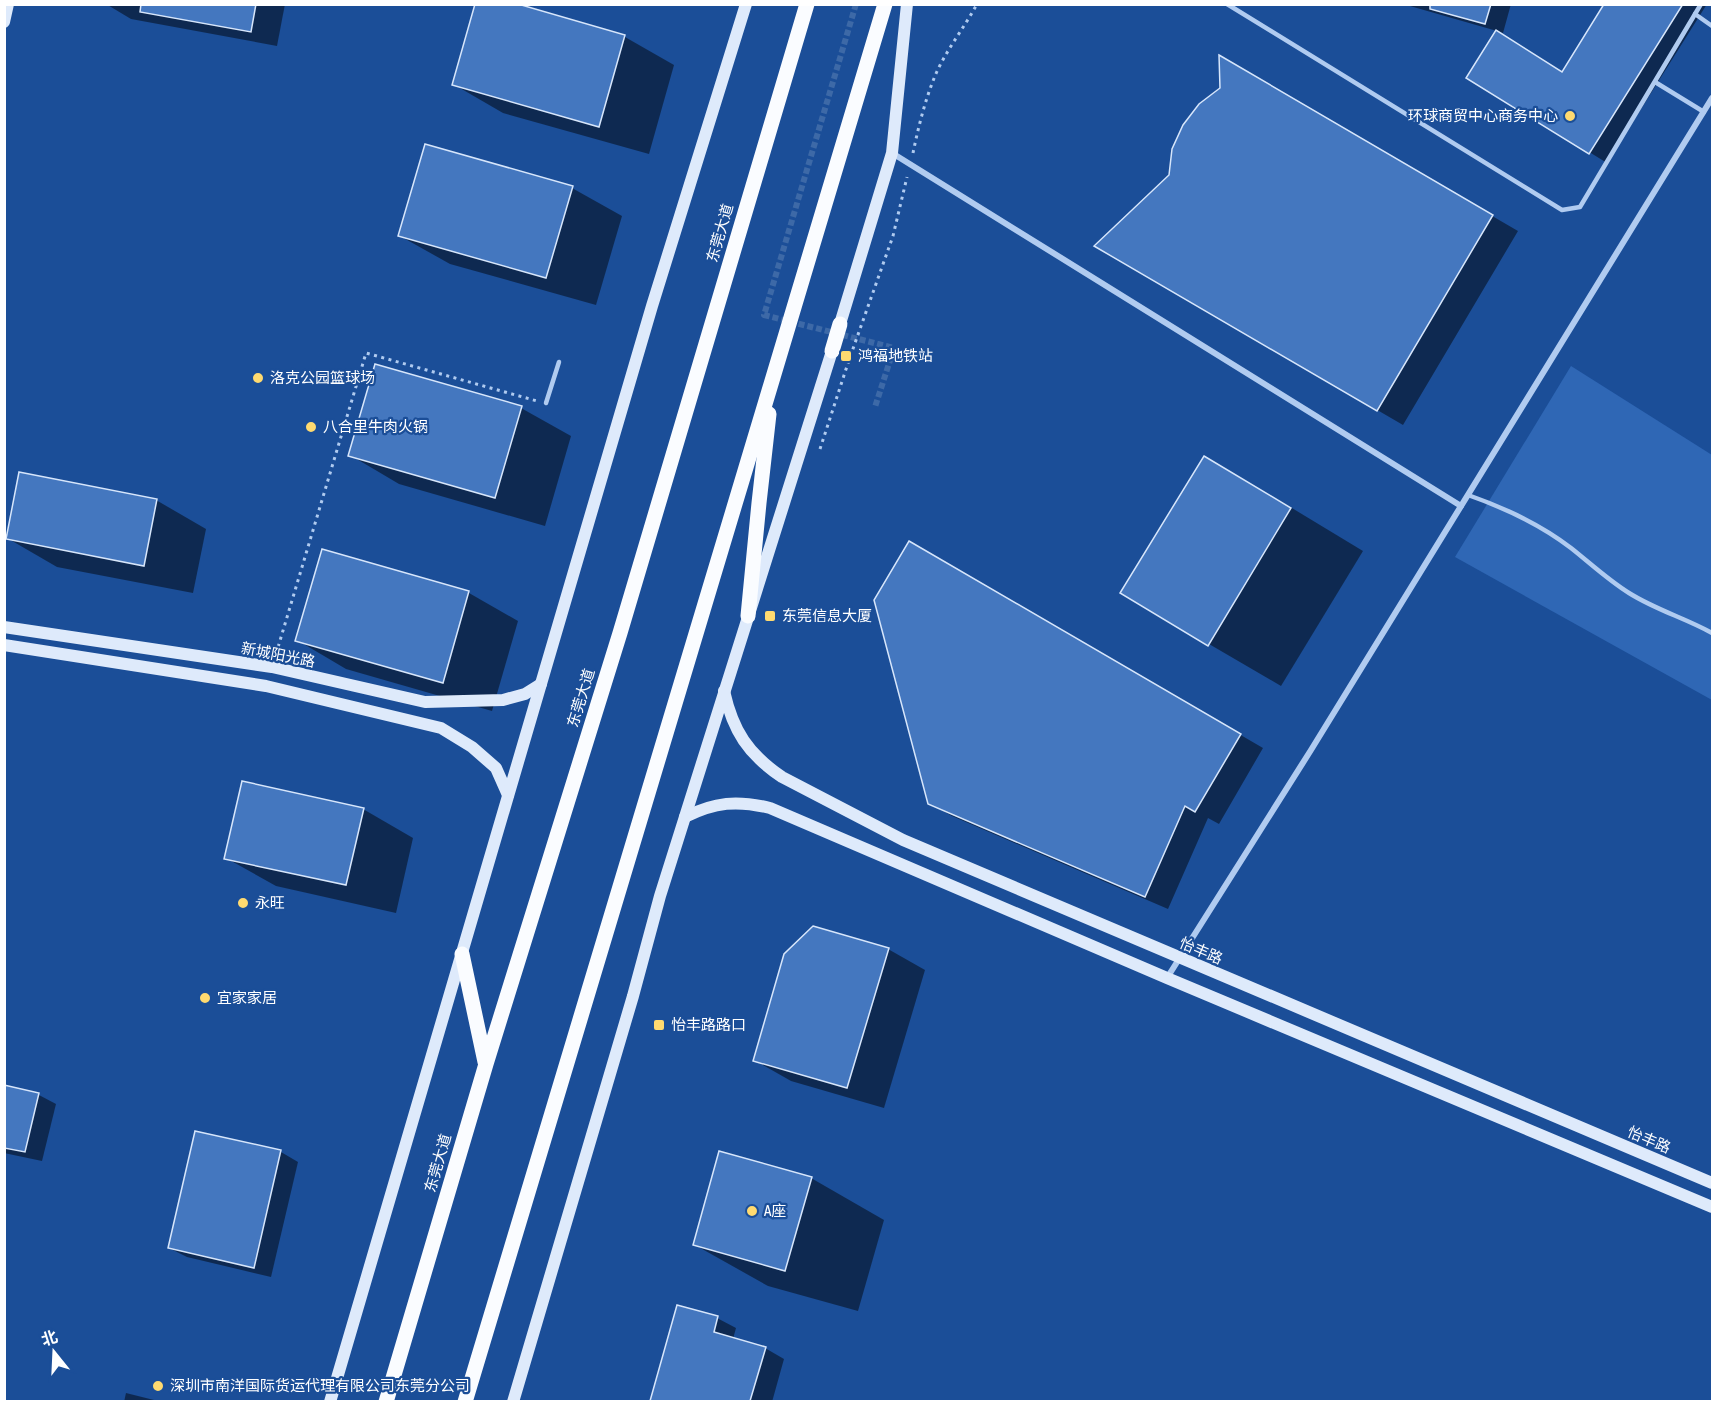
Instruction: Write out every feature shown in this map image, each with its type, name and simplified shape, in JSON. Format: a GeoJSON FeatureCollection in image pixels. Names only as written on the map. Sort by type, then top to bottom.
{"type":"FeatureCollection","features":[{"type":"Feature","properties":{"kind":"main road","name":"东莞大道"},"geometry":{"type":"LineString","coordinates":[[387,1401],[486,1064],[620,633],[807,4]]}},
{"type":"Feature","properties":{"kind":"main road"},"geometry":{"type":"LineString","coordinates":[[465,1401],[885,4]]}},
{"type":"Feature","properties":{"kind":"main road"},"geometry":{"type":"LineString","coordinates":[[832,351],[840,324]]}},
{"type":"Feature","properties":{"kind":"main road"},"geometry":{"type":"LineString","coordinates":[[748,616],[774,373]]}},
{"type":"Feature","properties":{"kind":"main road"},"geometry":{"type":"LineString","coordinates":[[462,954],[486,1064]]}},
{"type":"Feature","properties":{"kind":"street"},"geometry":{"type":"LineString","coordinates":[[4,22],[8,4]]}},
{"type":"Feature","properties":{"kind":"street"},"geometry":{"type":"LineString","coordinates":[[330,1401],[650,312],[746,4]]}},
{"type":"Feature","properties":{"kind":"street"},"geometry":{"type":"LineString","coordinates":[[840,324],[892,153],[907,4]]}},
{"type":"Feature","properties":{"kind":"street"},"geometry":{"type":"LineString","coordinates":[[1167,978],[1311,750],[1713,98]]}},
{"type":"Feature","properties":{"kind":"street"},"geometry":{"type":"LineString","coordinates":[[892,153],[1461,506]]}},
{"type":"Feature","properties":{"kind":"street"},"geometry":{"type":"LineString","coordinates":[[513,1401],[660,897],[832,351]]}},
{"type":"Feature","properties":{"kind":"street","name":"新城阳光路"},"geometry":{"type":"LineString","coordinates":[[4,627],[272,667],[425,702],[503,699],[525,694],[541,684]]}},
{"type":"Feature","properties":{"kind":"street"},"geometry":{"type":"LineString","coordinates":[[4,645],[266,686],[441,728],[472,747],[496,768],[508,795]]}},
{"type":"Feature","properties":{"kind":"street","name":"怡丰路"},"geometry":{"type":"LineString","coordinates":[[724,690],[734,725],[743,741],[767,767],[903,840],[1713,1183]]}},
{"type":"Feature","properties":{"kind":"street"},"geometry":{"type":"LineString","coordinates":[[685,817],[701,809],[726,803],[752,804],[770,808],[1167,978],[1713,1207]]}},
{"type":"Feature","properties":{"kind":"lane"},"geometry":{"type":"LineString","coordinates":[[1227,4],[1562,210],[1580,207],[1701,4]]}},
{"type":"Feature","properties":{"kind":"lane"},"geometry":{"type":"LineString","coordinates":[[1695,14],[1713,26]]}},
{"type":"Feature","properties":{"kind":"lane"},"geometry":{"type":"LineString","coordinates":[[1655,81],[1704,112]]}},
{"type":"Feature","properties":{"kind":"lane"},"geometry":{"type":"LineString","coordinates":[[546,403],[559,362]]}},
{"type":"Feature","properties":{"kind":"lane"},"geometry":{"type":"LineString","coordinates":[[1468,495],[1504,508],[1546,531],[1570,547],[1609,579],[1646,603],[1713,633]]}},
{"type":"Feature","properties":{"kind":"path"},"geometry":{"type":"LineString","coordinates":[[820,449],[893,237],[918,126],[933,80],[977,4]]}},
{"type":"Feature","properties":{"kind":"path"},"geometry":{"type":"LineString","coordinates":[[272,667],[366,353],[546,403]]}},
{"type":"Feature","properties":{"kind":"shaded area"},"geometry":{"type":"Polygon","coordinates":[[[1571,366],[1712,455],[1712,700],[1455,557],[1571,366]]]}},
{"type":"Feature","properties":{"kind":"building"},"geometry":{"type":"Polygon","coordinates":[[[141,4],[256,4],[251,32],[140,12],[141,4]]]}},
{"type":"Feature","properties":{"kind":"building"},"geometry":{"type":"Polygon","coordinates":[[[475,4],[518,4],[625,35],[599,127],[452,85],[475,4]]]}},
{"type":"Feature","properties":{"kind":"building"},"geometry":{"type":"Polygon","coordinates":[[[1430,4],[1491,4],[1485,24],[1430,9],[1430,4]]]}},
{"type":"Feature","properties":{"kind":"building","name":"环球商贸中心商务中心"},"geometry":{"type":"Polygon","coordinates":[[[1604,4],[1683,4],[1589,154],[1466,78],[1496,30],[1562,72],[1604,4]]]}},
{"type":"Feature","properties":{"kind":"building"},"geometry":{"type":"Polygon","coordinates":[[[1219,55],[1493,215],[1377,411],[1094,246],[1169,175],[1172,149],[1183,125],[1199,104],[1220,88],[1219,55]]]}},
{"type":"Feature","properties":{"kind":"building"},"geometry":{"type":"Polygon","coordinates":[[[425,144],[573,186],[546,278],[398,236],[425,144]]]}},
{"type":"Feature","properties":{"kind":"building"},"geometry":{"type":"Polygon","coordinates":[[[375,364],[522,406],[495,498],[348,456],[375,364]]]}},
{"type":"Feature","properties":{"kind":"building"},"geometry":{"type":"Polygon","coordinates":[[[1204,456],[1291,508],[1208,646],[1120,593],[1204,456]]]}},
{"type":"Feature","properties":{"kind":"building"},"geometry":{"type":"Polygon","coordinates":[[[19,472],[157,499],[144,566],[6,539],[19,472]]]}},
{"type":"Feature","properties":{"kind":"building"},"geometry":{"type":"Polygon","coordinates":[[[909,541],[1241,734],[1195,812],[1185,806],[1145,897],[928,804],[874,600],[909,541]]]}},
{"type":"Feature","properties":{"kind":"building"},"geometry":{"type":"Polygon","coordinates":[[[322,549],[469,591],[443,683],[295,641],[322,549]]]}},
{"type":"Feature","properties":{"kind":"building"},"geometry":{"type":"Polygon","coordinates":[[[242,781],[364,808],[346,885],[224,859],[242,781]]]}},
{"type":"Feature","properties":{"kind":"building"},"geometry":{"type":"Polygon","coordinates":[[[813,926],[889,948],[847,1088],[753,1061],[784,954],[813,926]]]}},
{"type":"Feature","properties":{"kind":"building"},"geometry":{"type":"Polygon","coordinates":[[[4,1085],[39,1093],[25,1152],[4,1148],[4,1085]]]}},
{"type":"Feature","properties":{"kind":"building"},"geometry":{"type":"Polygon","coordinates":[[[195,1131],[281,1150],[254,1268],[168,1248],[195,1131]]]}},
{"type":"Feature","properties":{"kind":"building","name":"A座"},"geometry":{"type":"Polygon","coordinates":[[[719,1151],[812,1177],[785,1271],[693,1245],[719,1151]]]}},
{"type":"Feature","properties":{"kind":"building"},"geometry":{"type":"Polygon","coordinates":[[[677,1305],[718,1316],[714,1332],[766,1347],[750,1401],[650,1401],[677,1305]]]}},
{"type":"Feature","properties":{"kind":"tunnel"},"geometry":{"type":"LineString","coordinates":[[856,4],[764,315],[894,348],[875,407]]}},
{"type":"Feature","properties":{"kind":"place","name":"环球商贸中心商务中心"},"geometry":{"type":"Point","coordinates":[1570,116]}},
{"type":"Feature","properties":{"kind":"place","name":"鸿福地铁站"},"geometry":{"type":"Point","coordinates":[846,356]}},
{"type":"Feature","properties":{"kind":"place","name":"洛克公园篮球场"},"geometry":{"type":"Point","coordinates":[258,378]}},
{"type":"Feature","properties":{"kind":"place","name":"八合里牛肉火锅"},"geometry":{"type":"Point","coordinates":[311,427]}},
{"type":"Feature","properties":{"kind":"place","name":"东莞信息大厦"},"geometry":{"type":"Point","coordinates":[770,616]}},
{"type":"Feature","properties":{"kind":"place","name":"永旺"},"geometry":{"type":"Point","coordinates":[243,903]}},
{"type":"Feature","properties":{"kind":"place","name":"宜家家居"},"geometry":{"type":"Point","coordinates":[205,998]}},
{"type":"Feature","properties":{"kind":"place","name":"怡丰路路口"},"geometry":{"type":"Point","coordinates":[659,1025]}},
{"type":"Feature","properties":{"kind":"place","name":"A座"},"geometry":{"type":"Point","coordinates":[752,1211]}},
{"type":"Feature","properties":{"kind":"place","name":"深圳市南洋国际货运代理有限公司东莞分公司"},"geometry":{"type":"Point","coordinates":[158,1386]}}]}
